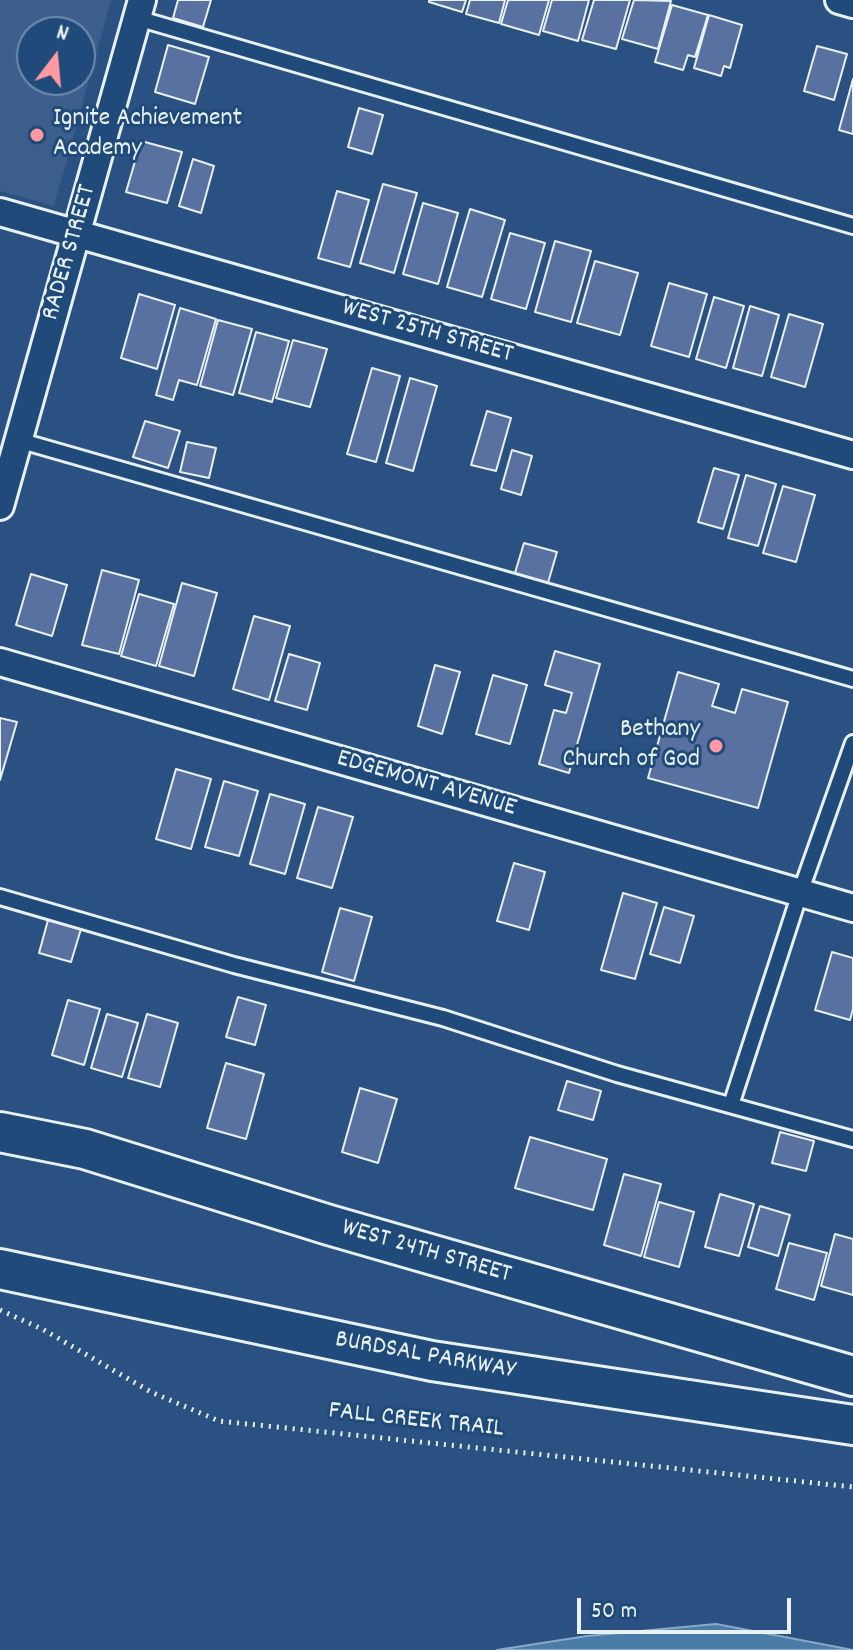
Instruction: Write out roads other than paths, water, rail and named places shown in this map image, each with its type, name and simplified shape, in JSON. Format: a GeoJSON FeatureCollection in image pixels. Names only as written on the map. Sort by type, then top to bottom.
{"type":"FeatureCollection","features":[{"type":"Feature","properties":{"kind":"street"},"geometry":{"type":"LineString","coordinates":[[839,0],[853,4]]}},
{"type":"Feature","properties":{"kind":"street","name":"RADER STREET"},"geometry":{"type":"LineString","coordinates":[[0,506],[139,9]]}},
{"type":"Feature","properties":{"kind":"street","name":"WEST 25TH STREET"},"geometry":{"type":"LineString","coordinates":[[0,212],[853,455]]}},
{"type":"Feature","properties":{"kind":"street","name":"EDGEMONT AVENUE"},"geometry":{"type":"LineString","coordinates":[[0,662],[853,908]]}},
{"type":"Feature","properties":{"kind":"street","name":"WEST 24TH STREET"},"geometry":{"type":"LineString","coordinates":[[0,1132],[85,1149],[329,1225],[853,1376]]}},
{"type":"Feature","properties":{"kind":"street","name":"BURDSAL PARKWAY"},"geometry":{"type":"LineString","coordinates":[[0,1269],[418,1359],[853,1425]]}},
{"type":"Feature","properties":{"kind":"lane"},"geometry":{"type":"LineString","coordinates":[[139,9],[853,226]]}},
{"type":"Feature","properties":{"kind":"lane"},"geometry":{"type":"LineString","coordinates":[[18,440],[853,679]]}},
{"type":"Feature","properties":{"kind":"lane"},"geometry":{"type":"LineString","coordinates":[[731,1105],[853,743]]}},
{"type":"Feature","properties":{"kind":"lane"},"geometry":{"type":"LineString","coordinates":[[0,897],[234,965],[443,1018],[617,1074],[853,1139]]}},
{"type":"Feature","properties":{"kind":"place","name":"Ignite Achievement Academy"},"geometry":{"type":"Point","coordinates":[37,135]}},
{"type":"Feature","properties":{"kind":"place","name":"Bethany Church of God"},"geometry":{"type":"Point","coordinates":[716,746]}}]}
